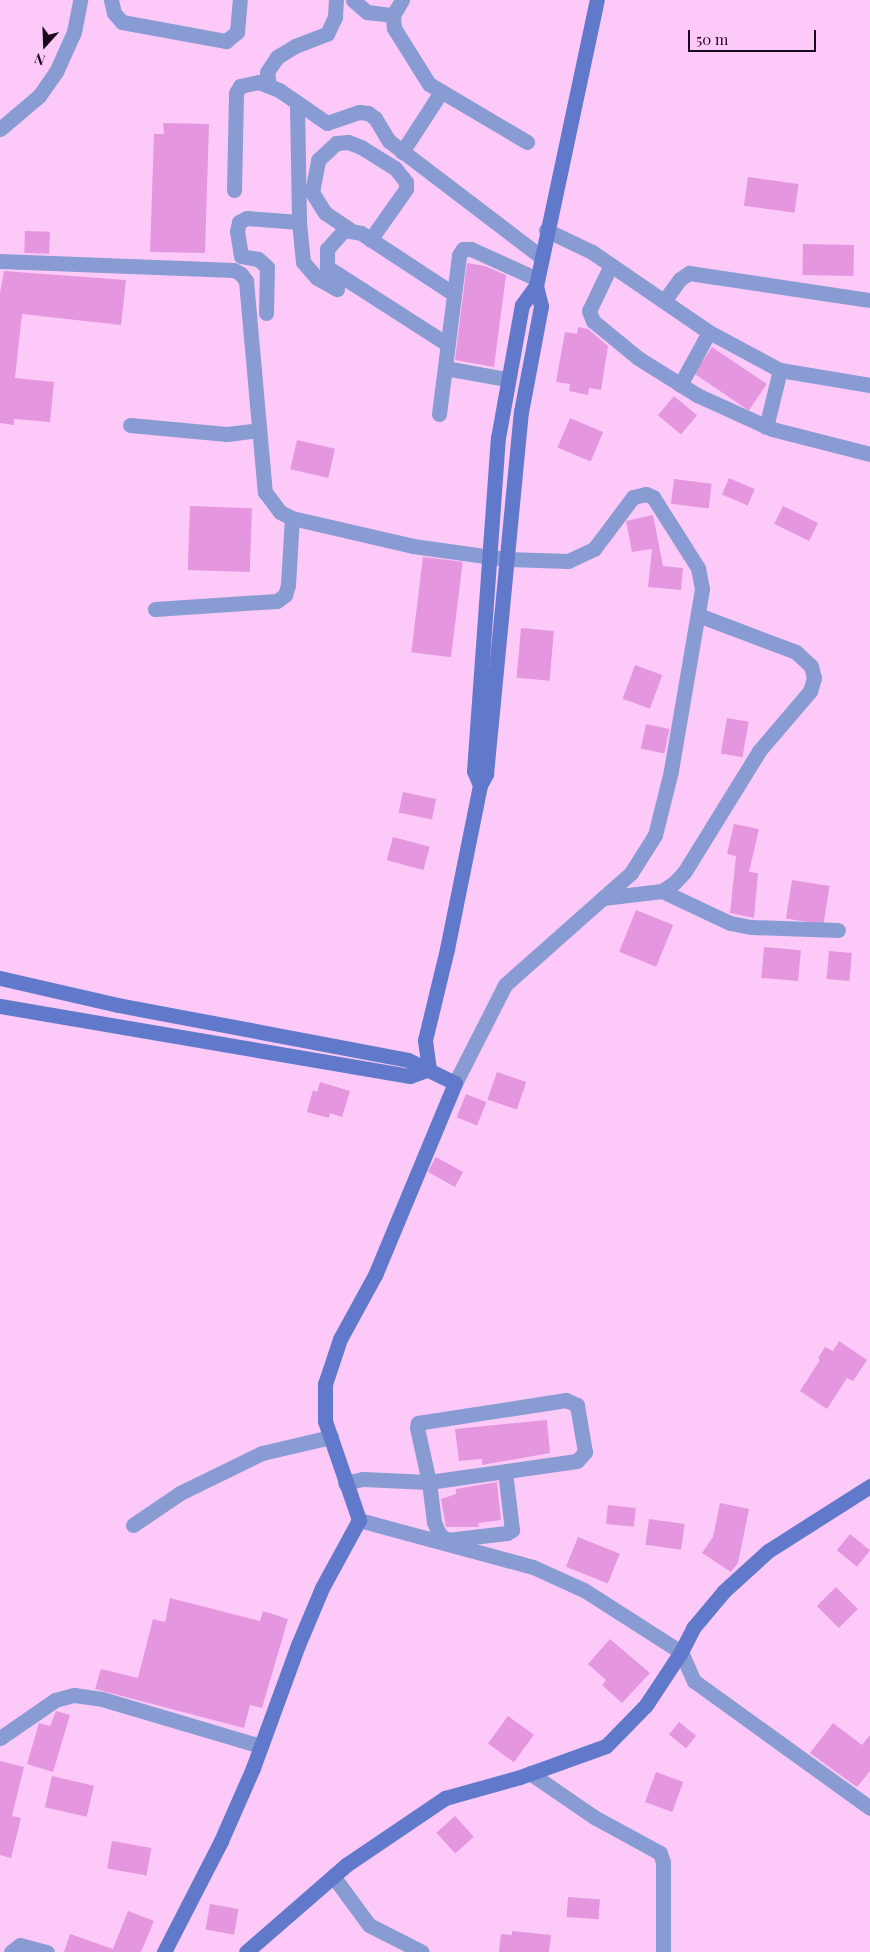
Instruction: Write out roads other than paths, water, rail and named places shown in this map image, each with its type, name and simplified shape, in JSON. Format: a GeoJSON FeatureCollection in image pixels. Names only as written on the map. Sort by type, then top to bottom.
{"type":"FeatureCollection","features":[{"type":"Feature","properties":{"kind":"street"},"geometry":{"type":"LineString","coordinates":[[0,129],[39,96],[56,72],[74,32],[80,0]]}},
{"type":"Feature","properties":{"kind":"street"},"geometry":{"type":"LineString","coordinates":[[111,0],[114,12],[122,22],[226,41],[238,32],[240,0]]}},
{"type":"Feature","properties":{"kind":"street"},"geometry":{"type":"LineString","coordinates":[[269,85],[267,72],[276,57],[295,46],[327,34],[332,26],[336,0]]}},
{"type":"Feature","properties":{"kind":"street"},"geometry":{"type":"LineString","coordinates":[[353,0],[367,12],[393,16]]}},
{"type":"Feature","properties":{"kind":"street"},"geometry":{"type":"LineString","coordinates":[[402,0],[393,16],[394,28],[429,84],[527,142]]}},
{"type":"Feature","properties":{"kind":"street"},"geometry":{"type":"LineString","coordinates":[[480,785],[474,771],[498,438],[522,305],[536,283],[597,0]]}},
{"type":"Feature","properties":{"kind":"street"},"geometry":{"type":"LineString","coordinates":[[234,190],[236,93],[240,86],[248,83],[269,85],[327,123],[360,112],[368,113],[375,118],[389,141],[402,152],[541,256]]}},
{"type":"Feature","properties":{"kind":"street"},"geometry":{"type":"LineString","coordinates":[[402,152],[441,92]]}},
{"type":"Feature","properties":{"kind":"street"},"geometry":{"type":"LineString","coordinates":[[297,104],[299,222],[303,262],[317,278],[337,289]]}},
{"type":"Feature","properties":{"kind":"street"},"geometry":{"type":"LineString","coordinates":[[370,240],[406,189],[406,182],[394,168],[361,147],[348,142],[336,143],[318,160],[312,192],[325,212],[352,231],[370,240],[454,294]]}},
{"type":"Feature","properties":{"kind":"street"},"geometry":{"type":"LineString","coordinates":[[266,313],[267,267],[258,259],[241,256],[237,231],[239,222],[247,218],[299,222]]}},
{"type":"Feature","properties":{"kind":"street"},"geometry":{"type":"LineString","coordinates":[[352,231],[344,230],[332,241],[325,258],[327,267],[448,344]]}},
{"type":"Feature","properties":{"kind":"street"},"geometry":{"type":"LineString","coordinates":[[546,230],[611,265],[709,332],[780,370],[870,385]]}},
{"type":"Feature","properties":{"kind":"street"},"geometry":{"type":"LineString","coordinates":[[439,414],[454,294],[463,249],[471,249],[536,283]]}},
{"type":"Feature","properties":{"kind":"street"},"geometry":{"type":"LineString","coordinates":[[0,261],[234,270],[241,274],[246,281],[265,492],[280,512],[292,518],[413,546],[507,559],[568,561],[582,558],[594,549],[633,497],[646,494],[652,497],[698,568],[702,581],[672,770],[656,835],[631,873],[505,985],[455,1083],[375,1275],[340,1339],[325,1384],[325,1421],[359,1520],[319,1596],[261,1746],[221,1841],[164,1952]]}},
{"type":"Feature","properties":{"kind":"street"},"geometry":{"type":"LineString","coordinates":[[611,265],[589,311],[593,321],[638,358],[680,385],[766,427],[790,436],[870,454]]}},
{"type":"Feature","properties":{"kind":"street"},"geometry":{"type":"LineString","coordinates":[[664,301],[680,279],[689,273],[870,300]]}},
{"type":"Feature","properties":{"kind":"street"},"geometry":{"type":"LineString","coordinates":[[429,1069],[425,1040],[447,949],[480,785],[486,774],[496,688],[517,441],[541,306],[536,283]]}},
{"type":"Feature","properties":{"kind":"street"},"geometry":{"type":"LineString","coordinates":[[680,385],[709,332]]}},
{"type":"Feature","properties":{"kind":"street"},"geometry":{"type":"LineString","coordinates":[[445,368],[508,378]]}},
{"type":"Feature","properties":{"kind":"street"},"geometry":{"type":"LineString","coordinates":[[766,427],[780,370]]}},
{"type":"Feature","properties":{"kind":"street"},"geometry":{"type":"LineString","coordinates":[[130,425],[226,434],[259,430]]}},
{"type":"Feature","properties":{"kind":"street"},"geometry":{"type":"LineString","coordinates":[[498,438],[517,441]]}},
{"type":"Feature","properties":{"kind":"street"},"geometry":{"type":"LineString","coordinates":[[156,609],[277,601],[285,595],[288,585],[292,518]]}},
{"type":"Feature","properties":{"kind":"street"},"geometry":{"type":"LineString","coordinates":[[662,891],[685,871],[759,751],[810,691],[814,678],[811,666],[796,652],[698,615]]}},
{"type":"Feature","properties":{"kind":"street"},"geometry":{"type":"LineString","coordinates":[[481,686],[496,688]]}},
{"type":"Feature","properties":{"kind":"street"},"geometry":{"type":"LineString","coordinates":[[602,898],[662,891],[730,922],[751,926],[838,930]]}},
{"type":"Feature","properties":{"kind":"street"},"geometry":{"type":"LineString","coordinates":[[0,978],[118,1005],[408,1060],[455,1083]]}},
{"type":"Feature","properties":{"kind":"street"},"geometry":{"type":"LineString","coordinates":[[0,1006],[410,1076],[429,1069]]}},
{"type":"Feature","properties":{"kind":"street"},"geometry":{"type":"LineString","coordinates":[[345,1483],[363,1479],[428,1482],[505,1471],[577,1461],[585,1452],[576,1405],[566,1400],[422,1420],[417,1428],[428,1482],[434,1522],[439,1534],[448,1540],[507,1533],[514,1524],[505,1471]]}},
{"type":"Feature","properties":{"kind":"street"},"geometry":{"type":"LineString","coordinates":[[133,1525],[180,1493],[262,1453],[331,1437]]}},
{"type":"Feature","properties":{"kind":"street"},"geometry":{"type":"LineString","coordinates":[[246,1952],[333,1876],[382,1837],[445,1798],[530,1773],[606,1746],[646,1705],[681,1652],[692,1628],[724,1591],[768,1552],[870,1486]]}},
{"type":"Feature","properties":{"kind":"street"},"geometry":{"type":"LineString","coordinates":[[359,1520],[558,1576],[584,1590],[681,1652],[694,1681],[870,1808]]}},
{"type":"Feature","properties":{"kind":"street"},"geometry":{"type":"LineString","coordinates":[[0,1738],[54,1700],[74,1695],[102,1699],[261,1746]]}},
{"type":"Feature","properties":{"kind":"street"},"geometry":{"type":"LineString","coordinates":[[530,1773],[594,1817],[660,1852],[664,1862],[664,1952]]}},
{"type":"Feature","properties":{"kind":"street"},"geometry":{"type":"LineString","coordinates":[[333,1876],[368,1926],[422,1952]]}},
{"type":"Feature","properties":{"kind":"street"},"geometry":{"type":"LineString","coordinates":[[11,1952],[20,1945],[47,1952]]}}]}
